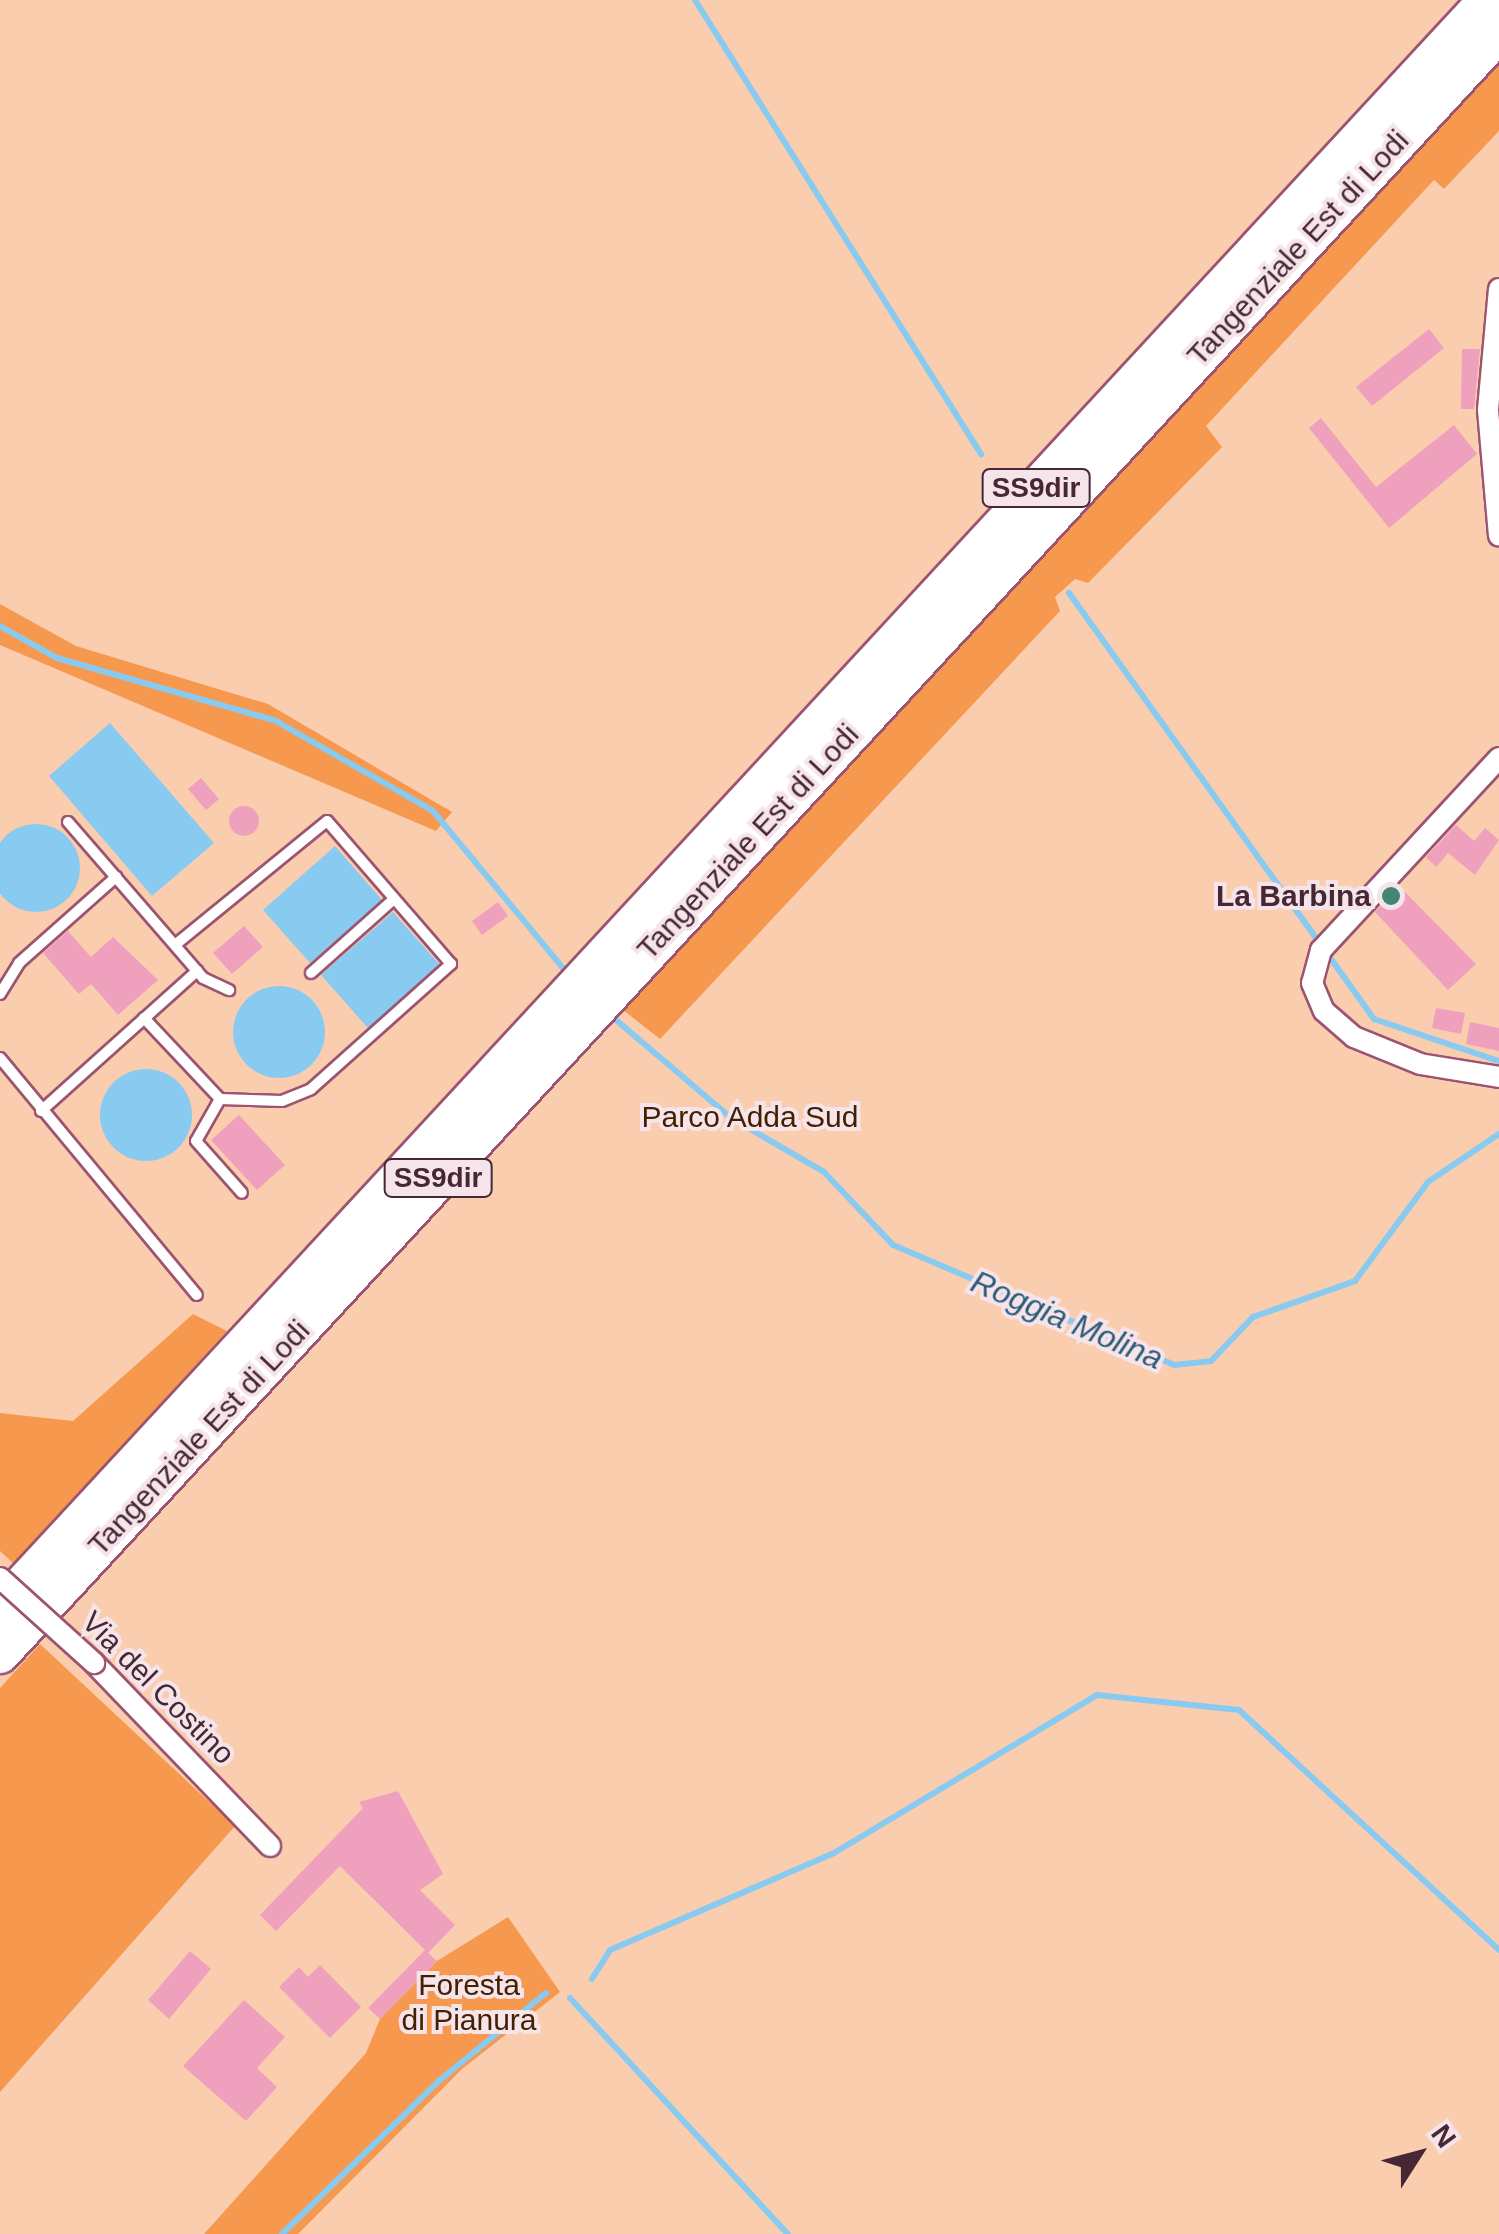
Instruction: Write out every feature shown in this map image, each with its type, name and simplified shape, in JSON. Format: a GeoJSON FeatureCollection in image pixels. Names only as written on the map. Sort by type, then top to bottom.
{"type":"FeatureCollection","features":[{"type":"Feature","properties":{"kind":"highway","name":"Tangenziale Est di Lodi"},"geometry":{"type":"LineString","coordinates":[[0,1609],[262,1346],[589,993],[1488,0]]}},
{"type":"Feature","properties":{"kind":"highway","name":"Tangenziale Est di Lodi"},"geometry":{"type":"LineString","coordinates":[[589,993],[1499,33]]}},
{"type":"Feature","properties":{"kind":"highway","name":"Tangenziale Est di Lodi"},"geometry":{"type":"LineString","coordinates":[[0,1654],[262,1346]]}},
{"type":"Feature","properties":{"kind":"street"},"geometry":{"type":"LineString","coordinates":[[1499,289],[1488,410],[1499,536]]}},
{"type":"Feature","properties":{"kind":"street"},"geometry":{"type":"LineString","coordinates":[[1499,758],[1326,944],[1312,983],[1340,1028],[1420,1064],[1499,1077]]}},
{"type":"Feature","properties":{"kind":"street","name":"Via del Costino"},"geometry":{"type":"LineString","coordinates":[[0,1578],[94,1663],[270,1846]]}},
{"type":"Feature","properties":{"kind":"lane"},"geometry":{"type":"LineString","coordinates":[[144,1018],[220,1099],[282,1101],[311,1089],[451,964],[327,821],[174,945]]}},
{"type":"Feature","properties":{"kind":"lane"},"geometry":{"type":"LineString","coordinates":[[68,822],[197,972],[228,990]]}},
{"type":"Feature","properties":{"kind":"lane"},"geometry":{"type":"LineString","coordinates":[[0,994],[19,963],[116,877]]}},
{"type":"Feature","properties":{"kind":"lane"},"geometry":{"type":"LineString","coordinates":[[311,973],[394,899]]}},
{"type":"Feature","properties":{"kind":"lane"},"geometry":{"type":"LineString","coordinates":[[41,1110],[197,972]]}},
{"type":"Feature","properties":{"kind":"lane"},"geometry":{"type":"LineString","coordinates":[[0,1058],[197,1295]]}},
{"type":"Feature","properties":{"kind":"lane"},"geometry":{"type":"LineString","coordinates":[[220,1099],[196,1140],[242,1194]]}},
{"type":"Feature","properties":{"kind":"green space","name":"Parco Adda Sud"},"geometry":{"type":"Polygon","coordinates":[[[0,0],[1499,0],[1499,2234],[0,2234],[0,0]]]}},
{"type":"Feature","properties":{"kind":"green space"},"geometry":{"type":"Polygon","coordinates":[[[1499,63],[1499,131],[1444,189],[1434,180],[1206,426],[1222,447],[1088,583],[1075,579],[1055,597],[1060,611],[660,1039],[623,1010],[1499,63]]]}},
{"type":"Feature","properties":{"kind":"green space"},"geometry":{"type":"Polygon","coordinates":[[[0,604],[76,646],[268,704],[452,812],[436,831],[0,645],[0,604]]]}},
{"type":"Feature","properties":{"kind":"green space"},"geometry":{"type":"Polygon","coordinates":[[[193,1314],[227,1331],[14,1564],[0,1551],[0,1413],[73,1421],[193,1314]]]}},
{"type":"Feature","properties":{"kind":"green space"},"geometry":{"type":"Polygon","coordinates":[[[40,1644],[235,1826],[0,2092],[0,1688],[40,1644]]]}},
{"type":"Feature","properties":{"kind":"green space","name":"Foresta di Pianura"},"geometry":{"type":"Polygon","coordinates":[[[508,1917],[560,1992],[462,2069],[298,2234],[204,2234],[366,2053],[380,2019],[437,1961],[508,1917]]]}},
{"type":"Feature","properties":{"kind":"water"},"geometry":{"type":"Polygon","coordinates":[[[110,723],[214,843],[152,896],[49,776],[110,723]]]}},
{"type":"Feature","properties":{"kind":"water"},"geometry":{"type":"Polygon","coordinates":[[[36,824],[67,837],[80,868],[67,899],[36,912],[5,899],[-8,868],[5,837],[36,824]]]}},
{"type":"Feature","properties":{"kind":"water"},"geometry":{"type":"Polygon","coordinates":[[[335,846],[382,900],[310,963],[263,910],[335,846]]]}},
{"type":"Feature","properties":{"kind":"water"},"geometry":{"type":"Polygon","coordinates":[[[393,912],[440,965],[368,1028],[321,975],[393,912]]]}},
{"type":"Feature","properties":{"kind":"water"},"geometry":{"type":"Polygon","coordinates":[[[279,986],[305,994],[317,1006],[325,1032],[317,1058],[305,1070],[279,1078],[253,1070],[241,1058],[233,1032],[241,1006],[253,994],[279,986]]]}},
{"type":"Feature","properties":{"kind":"water"},"geometry":{"type":"Polygon","coordinates":[[[146,1069],[179,1082],[192,1115],[179,1148],[146,1161],[113,1148],[100,1115],[113,1082],[146,1069]]]}},
{"type":"Feature","properties":{"kind":"building"},"geometry":{"type":"Polygon","coordinates":[[[1429,329],[1444,348],[1372,406],[1356,387],[1429,329]]]}},
{"type":"Feature","properties":{"kind":"building"},"geometry":{"type":"Polygon","coordinates":[[[1462,349],[1480,349],[1474,409],[1461,409],[1462,349]]]}},
{"type":"Feature","properties":{"kind":"building"},"geometry":{"type":"Polygon","coordinates":[[[1321,418],[1376,487],[1454,425],[1477,454],[1389,528],[1309,428],[1321,418]]]}},
{"type":"Feature","properties":{"kind":"building"},"geometry":{"type":"Polygon","coordinates":[[[201,778],[219,799],[206,810],[188,789],[201,778]]]}},
{"type":"Feature","properties":{"kind":"building"},"geometry":{"type":"Polygon","coordinates":[[[244,806],[255,810],[259,821],[255,832],[244,836],[233,832],[229,821],[233,810],[244,806]]]}},
{"type":"Feature","properties":{"kind":"building"},"geometry":{"type":"Polygon","coordinates":[[[1456,825],[1474,841],[1485,828],[1499,840],[1475,875],[1448,853],[1436,867],[1426,857],[1456,825]]]}},
{"type":"Feature","properties":{"kind":"building"},"geometry":{"type":"Polygon","coordinates":[[[1400,887],[1476,964],[1448,990],[1375,912],[1400,887]]]}},
{"type":"Feature","properties":{"kind":"building"},"geometry":{"type":"Polygon","coordinates":[[[498,902],[508,916],[482,935],[472,921],[498,902]]]}},
{"type":"Feature","properties":{"kind":"building"},"geometry":{"type":"Polygon","coordinates":[[[244,926],[263,947],[232,974],[213,953],[244,926]]]}},
{"type":"Feature","properties":{"kind":"building"},"geometry":{"type":"Polygon","coordinates":[[[68,931],[91,957],[113,937],[158,980],[118,1015],[91,984],[79,994],[43,953],[68,931]]]}},
{"type":"Feature","properties":{"kind":"building"},"geometry":{"type":"Polygon","coordinates":[[[1436,1008],[1465,1013],[1461,1034],[1432,1028],[1436,1008]]]}},
{"type":"Feature","properties":{"kind":"building"},"geometry":{"type":"Polygon","coordinates":[[[1470,1022],[1499,1028],[1499,1051],[1466,1044],[1470,1022]]]}},
{"type":"Feature","properties":{"kind":"building"},"geometry":{"type":"Polygon","coordinates":[[[239,1115],[285,1165],[257,1190],[211,1140],[239,1115]]]}},
{"type":"Feature","properties":{"kind":"building"},"geometry":{"type":"Polygon","coordinates":[[[398,1791],[443,1874],[420,1890],[455,1925],[428,1953],[340,1866],[276,1931],[260,1915],[363,1808],[359,1802],[398,1791]]]}},
{"type":"Feature","properties":{"kind":"building"},"geometry":{"type":"Polygon","coordinates":[[[425,1950],[437,1961],[380,2019],[368,2008],[425,1950]]]}},
{"type":"Feature","properties":{"kind":"building"},"geometry":{"type":"Polygon","coordinates":[[[190,1951],[211,1969],[169,2019],[148,2000],[190,1951]]]}},
{"type":"Feature","properties":{"kind":"building"},"geometry":{"type":"Polygon","coordinates":[[[320,1965],[361,2007],[330,2038],[279,1987],[299,1967],[308,1977],[320,1965]]]}},
{"type":"Feature","properties":{"kind":"building"},"geometry":{"type":"Polygon","coordinates":[[[244,2000],[285,2037],[257,2068],[277,2087],[246,2121],[183,2066],[244,2000]]]}},
{"type":"Feature","properties":{"kind":"waterway"},"geometry":{"type":"LineString","coordinates":[[695,0],[981,454]]}},
{"type":"Feature","properties":{"kind":"waterway"},"geometry":{"type":"LineString","coordinates":[[1069,593],[1374,1019],[1499,1061]]}},
{"type":"Feature","properties":{"kind":"waterway"},"geometry":{"type":"LineString","coordinates":[[0,626],[57,658],[276,721],[433,811],[568,974]]}},
{"type":"Feature","properties":{"kind":"waterway","name":"Roggia Molina"},"geometry":{"type":"LineString","coordinates":[[609,1014],[731,1118],[824,1172],[893,1245],[1174,1365],[1211,1361],[1253,1317],[1355,1281],[1428,1182],[1499,1134]]}},
{"type":"Feature","properties":{"kind":"waterway"},"geometry":{"type":"LineString","coordinates":[[592,1979],[610,1950],[834,1853],[1097,1695],[1239,1710],[1499,1950]]}},
{"type":"Feature","properties":{"kind":"waterway"},"geometry":{"type":"LineString","coordinates":[[282,2234],[440,2080],[546,1993]]}},
{"type":"Feature","properties":{"kind":"waterway"},"geometry":{"type":"LineString","coordinates":[[570,1998],[788,2234]]}},
{"type":"Feature","properties":{"kind":"place","name":"La Barbina"},"geometry":{"type":"Point","coordinates":[1391,896]}}]}
